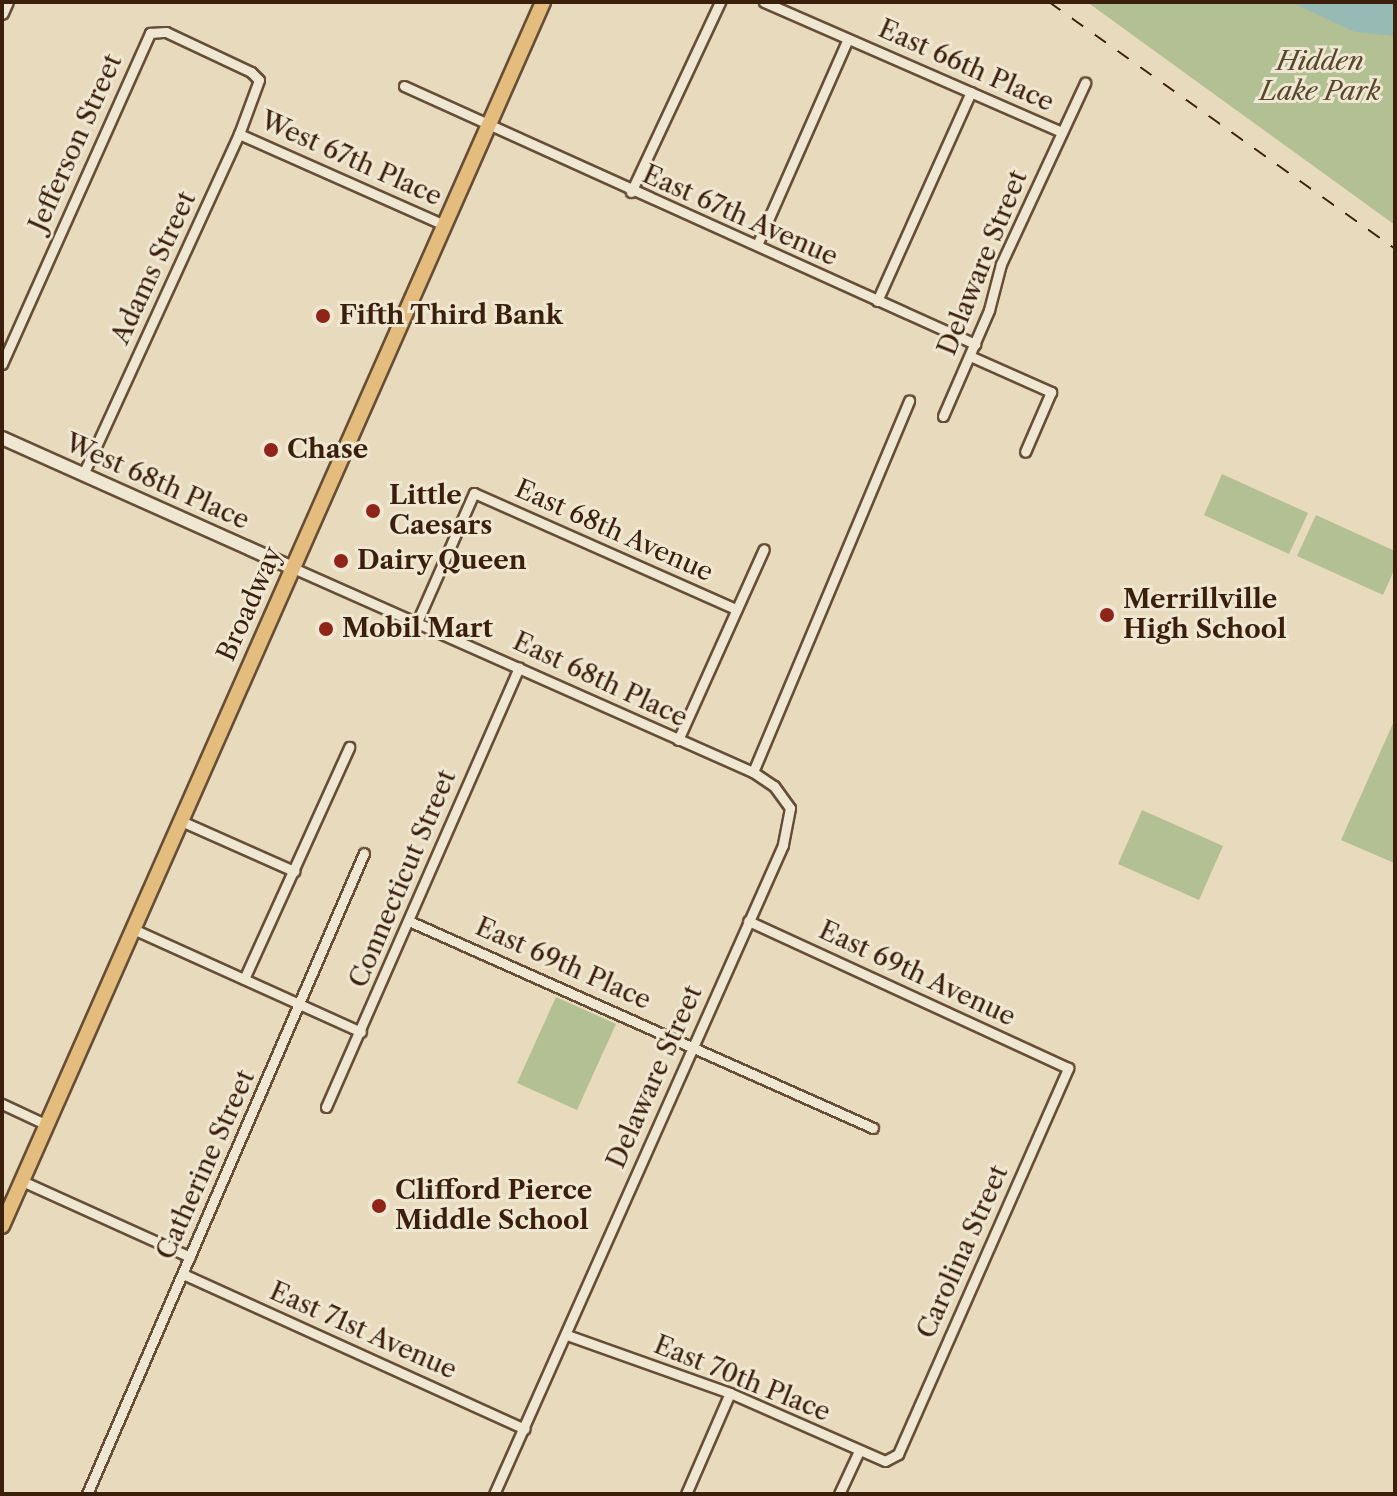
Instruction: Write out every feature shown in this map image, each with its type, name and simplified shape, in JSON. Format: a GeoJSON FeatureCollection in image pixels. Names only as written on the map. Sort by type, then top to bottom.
{"type":"FeatureCollection","features":[{"type":"Feature","properties":{"kind":"main road","name":"Broadway"},"geometry":{"type":"LineString","coordinates":[[2,1226],[543,2]]}},
{"type":"Feature","properties":{"kind":"street"},"geometry":{"type":"LineString","coordinates":[[2,13],[7,2]]}},
{"type":"Feature","properties":{"kind":"street"},"geometry":{"type":"LineString","coordinates":[[631,192],[720,2]]}},
{"type":"Feature","properties":{"kind":"street","name":"East 66th Place"},"geometry":{"type":"LineString","coordinates":[[764,2],[1062,132]]}},
{"type":"Feature","properties":{"kind":"street","name":"Adams Street"},"geometry":{"type":"LineString","coordinates":[[84,473],[239,134],[259,80],[181,38],[154,30]]}},
{"type":"Feature","properties":{"kind":"street","name":"Jefferson Street"},"geometry":{"type":"LineString","coordinates":[[2,364],[146,38],[154,30]]}},
{"type":"Feature","properties":{"kind":"street"},"geometry":{"type":"LineString","coordinates":[[757,245],[848,39]]}},
{"type":"Feature","properties":{"kind":"street","name":"Delaware Street"},"geometry":{"type":"LineString","coordinates":[[943,416],[975,344],[1001,264],[1085,83]]}},
{"type":"Feature","properties":{"kind":"street","name":"East 67th Avenue"},"geometry":{"type":"LineString","coordinates":[[404,86],[631,192],[757,245],[975,344]]}},
{"type":"Feature","properties":{"kind":"street"},"geometry":{"type":"LineString","coordinates":[[877,301],[971,92]]}},
{"type":"Feature","properties":{"kind":"street","name":"West 67th Place"},"geometry":{"type":"LineString","coordinates":[[239,134],[444,225]]}},
{"type":"Feature","properties":{"kind":"street"},"geometry":{"type":"LineString","coordinates":[[970,356],[1051,392],[1025,452]]}},
{"type":"Feature","properties":{"kind":"street"},"geometry":{"type":"LineString","coordinates":[[753,772],[909,400]]}},
{"type":"Feature","properties":{"kind":"street","name":"West 68th Place"},"geometry":{"type":"LineString","coordinates":[[2,438],[293,568]]}},
{"type":"Feature","properties":{"kind":"street","name":"East 68th Avenue"},"geometry":{"type":"LineString","coordinates":[[417,622],[474,493],[736,609]]}},
{"type":"Feature","properties":{"kind":"street"},"geometry":{"type":"LineString","coordinates":[[678,740],[764,549]]}},
{"type":"Feature","properties":{"kind":"street","name":"East 68th Place"},"geometry":{"type":"LineString","coordinates":[[293,568],[753,772],[774,786],[790,808]]}},
{"type":"Feature","properties":{"kind":"street","name":"Connecticut Street"},"geometry":{"type":"LineString","coordinates":[[326,1107],[519,667]]}},
{"type":"Feature","properties":{"kind":"street"},"geometry":{"type":"LineString","coordinates":[[244,979],[349,747]]}},
{"type":"Feature","properties":{"kind":"street","name":"Delaware Street"},"geometry":{"type":"LineString","coordinates":[[494,1494],[783,845],[790,808]]}},
{"type":"Feature","properties":{"kind":"street"},"geometry":{"type":"LineString","coordinates":[[181,821],[294,871]]}},
{"type":"Feature","properties":{"kind":"street","name":"Catherine Street"},"geometry":{"type":"LineString","coordinates":[[87,1494],[364,853]]}},
{"type":"Feature","properties":{"kind":"street","name":"East 69th Place"},"geometry":{"type":"LineString","coordinates":[[409,921],[873,1128]]}},
{"type":"Feature","properties":{"kind":"street","name":"East 69th Avenue"},"geometry":{"type":"LineString","coordinates":[[748,921],[1068,1068]]}},
{"type":"Feature","properties":{"kind":"street"},"geometry":{"type":"LineString","coordinates":[[133,929],[361,1032]]}},
{"type":"Feature","properties":{"kind":"street","name":"Carolina Street"},"geometry":{"type":"LineString","coordinates":[[898,1454],[1068,1068]]}},
{"type":"Feature","properties":{"kind":"street"},"geometry":{"type":"LineString","coordinates":[[2,1104],[47,1125]]}},
{"type":"Feature","properties":{"kind":"street"},"geometry":{"type":"LineString","coordinates":[[22,1181],[190,1257]]}},
{"type":"Feature","properties":{"kind":"street","name":"East 71st Avenue"},"geometry":{"type":"LineString","coordinates":[[183,1274],[525,1429]]}},
{"type":"Feature","properties":{"kind":"street","name":"East 70th Place"},"geometry":{"type":"LineString","coordinates":[[567,1335],[730,1393],[885,1461],[898,1454]]}},
{"type":"Feature","properties":{"kind":"street"},"geometry":{"type":"LineString","coordinates":[[686,1494],[730,1393]]}},
{"type":"Feature","properties":{"kind":"street"},"geometry":{"type":"LineString","coordinates":[[839,1494],[859,1451]]}},
{"type":"Feature","properties":{"kind":"green space","name":"Hidden Lake Park"},"geometry":{"type":"Polygon","coordinates":[[[1087,2],[1395,2],[1395,225],[1087,2]]]}},
{"type":"Feature","properties":{"kind":"green space"},"geometry":{"type":"Polygon","coordinates":[[[1222,474],[1308,513],[1289,554],[1204,515],[1222,474]]]}},
{"type":"Feature","properties":{"kind":"green space"},"geometry":{"type":"Polygon","coordinates":[[[1316,515],[1395,551],[1395,568],[1383,595],[1297,556],[1316,515]]]}},
{"type":"Feature","properties":{"kind":"green space"},"geometry":{"type":"Polygon","coordinates":[[[1395,719],[1395,860],[1394,863],[1341,840],[1395,719]]]}},
{"type":"Feature","properties":{"kind":"green space"},"geometry":{"type":"Polygon","coordinates":[[[1142,810],[1223,846],[1199,900],[1118,864],[1142,810]]]}},
{"type":"Feature","properties":{"kind":"green space"},"geometry":{"type":"Polygon","coordinates":[[[556,997],[616,1024],[577,1110],[517,1083],[556,997]]]}},
{"type":"Feature","properties":{"kind":"water"},"geometry":{"type":"Polygon","coordinates":[[[1290,2],[1395,2],[1395,36],[1355,32],[1290,2]]]}},
{"type":"Feature","properties":{"kind":"railway"},"geometry":{"type":"LineString","coordinates":[[1049,2],[1395,249]]}},
{"type":"Feature","properties":{"kind":"place","name":"Fifth Third Bank"},"geometry":{"type":"Point","coordinates":[323,316]}},
{"type":"Feature","properties":{"kind":"place","name":"Chase"},"geometry":{"type":"Point","coordinates":[271,450]}},
{"type":"Feature","properties":{"kind":"place","name":"Little Caesars"},"geometry":{"type":"Point","coordinates":[373,511]}},
{"type":"Feature","properties":{"kind":"place","name":"Dairy Queen"},"geometry":{"type":"Point","coordinates":[341,561]}},
{"type":"Feature","properties":{"kind":"place","name":"Merrillville High School"},"geometry":{"type":"Point","coordinates":[1107,615]}},
{"type":"Feature","properties":{"kind":"place","name":"Mobil Mart"},"geometry":{"type":"Point","coordinates":[326,629]}},
{"type":"Feature","properties":{"kind":"place","name":"Clifford Pierce Middle School"},"geometry":{"type":"Point","coordinates":[379,1206]}}]}
